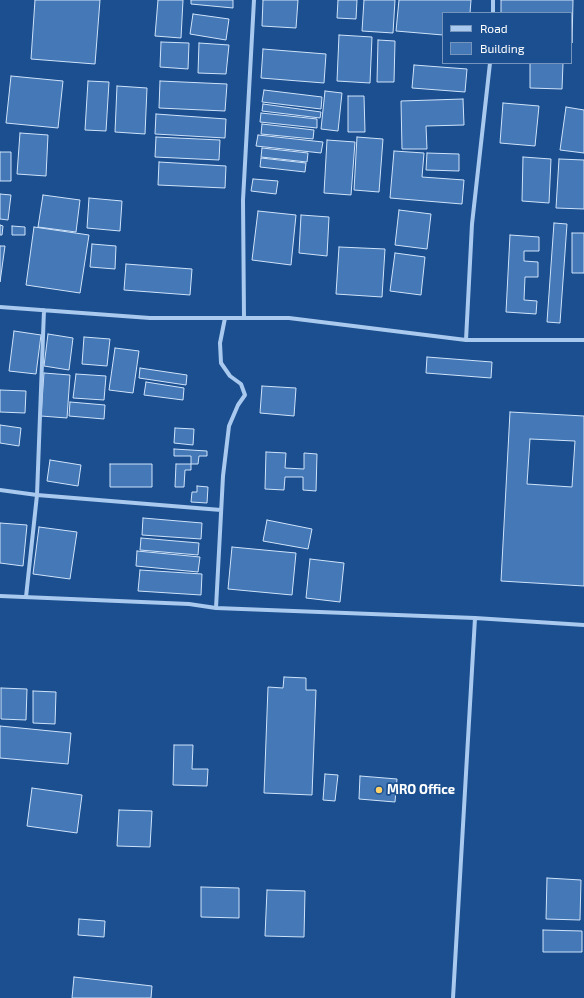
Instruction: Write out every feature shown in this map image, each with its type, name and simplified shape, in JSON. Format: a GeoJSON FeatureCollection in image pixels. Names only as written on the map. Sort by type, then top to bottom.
{"type":"FeatureCollection","features":[{"type":"Feature","properties":{"kind":"street"},"geometry":{"type":"LineString","coordinates":[[244,318],[243,200],[254,0]]}},
{"type":"Feature","properties":{"kind":"street"},"geometry":{"type":"LineString","coordinates":[[493,0],[493,12]]}},
{"type":"Feature","properties":{"kind":"street"},"geometry":{"type":"LineString","coordinates":[[466,340],[472,224],[490,64]]}},
{"type":"Feature","properties":{"kind":"street"},"geometry":{"type":"LineString","coordinates":[[0,307],[150,318],[290,318],[466,340],[584,340]]}},
{"type":"Feature","properties":{"kind":"street"},"geometry":{"type":"LineString","coordinates":[[26,597],[37,495],[44,310]]}},
{"type":"Feature","properties":{"kind":"street"},"geometry":{"type":"LineString","coordinates":[[216,608],[223,476],[228,426],[238,405],[245,395],[241,384],[230,376],[221,363],[220,343],[225,318]]}},
{"type":"Feature","properties":{"kind":"street"},"geometry":{"type":"LineString","coordinates":[[0,490],[37,495],[221,510]]}},
{"type":"Feature","properties":{"kind":"street"},"geometry":{"type":"LineString","coordinates":[[0,596],[189,604],[216,608],[475,618],[584,625]]}},
{"type":"Feature","properties":{"kind":"street"},"geometry":{"type":"LineString","coordinates":[[453,998],[475,618]]}},
{"type":"Feature","properties":{"kind":"building"},"geometry":{"type":"Polygon","coordinates":[[[35,0],[100,0],[95,64],[31,59],[35,0]]]}},
{"type":"Feature","properties":{"kind":"building"},"geometry":{"type":"Polygon","coordinates":[[[158,0],[183,0],[181,38],[155,36],[158,0]]]}},
{"type":"Feature","properties":{"kind":"building"},"geometry":{"type":"Polygon","coordinates":[[[191,0],[233,0],[233,8],[191,4],[191,0]]]}},
{"type":"Feature","properties":{"kind":"building"},"geometry":{"type":"Polygon","coordinates":[[[263,0],[298,0],[296,28],[262,26],[263,0]]]}},
{"type":"Feature","properties":{"kind":"building"},"geometry":{"type":"Polygon","coordinates":[[[338,0],[357,0],[356,19],[337,18],[338,0]]]}},
{"type":"Feature","properties":{"kind":"building"},"geometry":{"type":"Polygon","coordinates":[[[364,0],[395,0],[393,33],[362,31],[364,0]]]}},
{"type":"Feature","properties":{"kind":"building"},"geometry":{"type":"Polygon","coordinates":[[[399,0],[471,0],[470,12],[442,12],[442,35],[396,31],[399,0]]]}},
{"type":"Feature","properties":{"kind":"building"},"geometry":{"type":"Polygon","coordinates":[[[501,0],[573,0],[572,43],[572,12],[501,12],[501,0]]]}},
{"type":"Feature","properties":{"kind":"building"},"geometry":{"type":"Polygon","coordinates":[[[193,14],[229,19],[226,40],[190,34],[193,14]]]}},
{"type":"Feature","properties":{"kind":"building"},"geometry":{"type":"Polygon","coordinates":[[[339,35],[372,37],[370,83],[337,81],[339,35]]]}},
{"type":"Feature","properties":{"kind":"building"},"geometry":{"type":"Polygon","coordinates":[[[378,40],[395,41],[394,82],[377,82],[378,40]]]}},
{"type":"Feature","properties":{"kind":"building"},"geometry":{"type":"Polygon","coordinates":[[[161,42],[189,43],[188,69],[160,67],[161,42]]]}},
{"type":"Feature","properties":{"kind":"building"},"geometry":{"type":"Polygon","coordinates":[[[199,43],[229,45],[226,74],[198,73],[199,43]]]}},
{"type":"Feature","properties":{"kind":"building"},"geometry":{"type":"Polygon","coordinates":[[[263,49],[326,54],[324,83],[261,78],[263,49]]]}},
{"type":"Feature","properties":{"kind":"building"},"geometry":{"type":"Polygon","coordinates":[[[530,64],[563,64],[562,89],[530,88],[530,64]]]}},
{"type":"Feature","properties":{"kind":"building"},"geometry":{"type":"Polygon","coordinates":[[[414,65],[467,69],[465,92],[412,88],[414,65]]]}},
{"type":"Feature","properties":{"kind":"building"},"geometry":{"type":"Polygon","coordinates":[[[11,76],[63,81],[58,128],[6,123],[11,76]]]}},
{"type":"Feature","properties":{"kind":"building"},"geometry":{"type":"Polygon","coordinates":[[[88,81],[109,82],[106,131],[85,130],[88,81]]]}},
{"type":"Feature","properties":{"kind":"building"},"geometry":{"type":"Polygon","coordinates":[[[160,81],[227,84],[225,111],[159,108],[160,81]]]}},
{"type":"Feature","properties":{"kind":"building"},"geometry":{"type":"Polygon","coordinates":[[[117,86],[147,88],[145,134],[115,132],[117,86]]]}},
{"type":"Feature","properties":{"kind":"building"},"geometry":{"type":"Polygon","coordinates":[[[264,90],[322,97],[321,109],[262,102],[264,90]]]}},
{"type":"Feature","properties":{"kind":"building"},"geometry":{"type":"Polygon","coordinates":[[[325,91],[342,93],[338,131],[321,129],[325,91]]]}},
{"type":"Feature","properties":{"kind":"building"},"geometry":{"type":"Polygon","coordinates":[[[348,96],[364,96],[365,132],[348,132],[348,96]]]}},
{"type":"Feature","properties":{"kind":"building"},"geometry":{"type":"Polygon","coordinates":[[[463,99],[464,125],[426,126],[427,149],[402,149],[401,101],[463,99]]]}},
{"type":"Feature","properties":{"kind":"building"},"geometry":{"type":"Polygon","coordinates":[[[503,103],[539,106],[535,146],[500,143],[503,103]]]}},
{"type":"Feature","properties":{"kind":"building"},"geometry":{"type":"Polygon","coordinates":[[[263,104],[321,112],[320,118],[262,111],[263,104]]]}},
{"type":"Feature","properties":{"kind":"building"},"geometry":{"type":"Polygon","coordinates":[[[566,107],[584,110],[584,153],[560,150],[566,107]]]}},
{"type":"Feature","properties":{"kind":"building"},"geometry":{"type":"Polygon","coordinates":[[[261,113],[317,119],[317,128],[260,122],[261,113]]]}},
{"type":"Feature","properties":{"kind":"building"},"geometry":{"type":"Polygon","coordinates":[[[156,114],[226,119],[225,138],[155,134],[156,114]]]}},
{"type":"Feature","properties":{"kind":"building"},"geometry":{"type":"Polygon","coordinates":[[[262,124],[314,130],[313,139],[261,134],[262,124]]]}},
{"type":"Feature","properties":{"kind":"building"},"geometry":{"type":"Polygon","coordinates":[[[20,133],[48,135],[46,176],[17,174],[20,133]]]}},
{"type":"Feature","properties":{"kind":"building"},"geometry":{"type":"Polygon","coordinates":[[[258,135],[323,142],[321,153],[256,146],[258,135]]]}},
{"type":"Feature","properties":{"kind":"building"},"geometry":{"type":"Polygon","coordinates":[[[156,137],[220,140],[219,160],[155,157],[156,137]]]}},
{"type":"Feature","properties":{"kind":"building"},"geometry":{"type":"Polygon","coordinates":[[[357,137],[383,139],[379,192],[354,190],[357,137]]]}},
{"type":"Feature","properties":{"kind":"building"},"geometry":{"type":"Polygon","coordinates":[[[327,140],[355,142],[351,195],[324,193],[327,140]]]}},
{"type":"Feature","properties":{"kind":"building"},"geometry":{"type":"Polygon","coordinates":[[[262,148],[308,153],[307,162],[261,157],[262,148]]]}},
{"type":"Feature","properties":{"kind":"building"},"geometry":{"type":"Polygon","coordinates":[[[394,151],[424,153],[422,177],[464,180],[462,204],[390,198],[394,151]]]}},
{"type":"Feature","properties":{"kind":"building"},"geometry":{"type":"Polygon","coordinates":[[[0,152],[11,152],[11,181],[0,181],[0,152]]]}},
{"type":"Feature","properties":{"kind":"building"},"geometry":{"type":"Polygon","coordinates":[[[427,153],[459,154],[459,171],[426,170],[427,153]]]}},
{"type":"Feature","properties":{"kind":"building"},"geometry":{"type":"Polygon","coordinates":[[[523,157],[551,159],[549,203],[522,201],[523,157]]]}},
{"type":"Feature","properties":{"kind":"building"},"geometry":{"type":"Polygon","coordinates":[[[261,158],[306,163],[305,172],[260,167],[261,158]]]}},
{"type":"Feature","properties":{"kind":"building"},"geometry":{"type":"Polygon","coordinates":[[[559,159],[584,160],[584,209],[556,208],[559,159]]]}},
{"type":"Feature","properties":{"kind":"building"},"geometry":{"type":"Polygon","coordinates":[[[159,162],[226,166],[225,188],[158,185],[159,162]]]}},
{"type":"Feature","properties":{"kind":"building"},"geometry":{"type":"Polygon","coordinates":[[[253,179],[278,181],[276,194],[251,191],[253,179]]]}},
{"type":"Feature","properties":{"kind":"building"},"geometry":{"type":"Polygon","coordinates":[[[0,194],[11,195],[8,220],[0,219],[0,194]]]}},
{"type":"Feature","properties":{"kind":"building"},"geometry":{"type":"Polygon","coordinates":[[[43,195],[80,200],[76,232],[38,227],[43,195]]]}},
{"type":"Feature","properties":{"kind":"building"},"geometry":{"type":"Polygon","coordinates":[[[89,198],[122,201],[120,231],[87,228],[89,198]]]}},
{"type":"Feature","properties":{"kind":"building"},"geometry":{"type":"Polygon","coordinates":[[[399,210],[431,214],[427,249],[395,245],[399,210]]]}},
{"type":"Feature","properties":{"kind":"building"},"geometry":{"type":"Polygon","coordinates":[[[258,211],[296,215],[291,265],[252,260],[258,211]]]}},
{"type":"Feature","properties":{"kind":"building"},"geometry":{"type":"Polygon","coordinates":[[[301,215],[329,217],[327,256],[299,253],[301,215]]]}},
{"type":"Feature","properties":{"kind":"building"},"geometry":{"type":"Polygon","coordinates":[[[554,223],[567,224],[560,323],[547,322],[554,223]]]}},
{"type":"Feature","properties":{"kind":"building"},"geometry":{"type":"Polygon","coordinates":[[[0,225],[3,226],[2,235],[0,235],[0,225]]]}},
{"type":"Feature","properties":{"kind":"building"},"geometry":{"type":"Polygon","coordinates":[[[12,226],[25,227],[25,235],[12,235],[12,226]]]}},
{"type":"Feature","properties":{"kind":"building"},"geometry":{"type":"Polygon","coordinates":[[[34,227],[89,235],[80,293],[26,285],[34,227]]]}},
{"type":"Feature","properties":{"kind":"building"},"geometry":{"type":"Polygon","coordinates":[[[572,233],[584,233],[584,273],[572,273],[572,233]]]}},
{"type":"Feature","properties":{"kind":"building"},"geometry":{"type":"Polygon","coordinates":[[[510,235],[539,237],[539,251],[524,251],[524,261],[538,262],[538,277],[525,277],[524,300],[537,301],[536,314],[506,312],[510,235]]]}},
{"type":"Feature","properties":{"kind":"building"},"geometry":{"type":"Polygon","coordinates":[[[92,244],[116,246],[115,269],[90,267],[92,244]]]}},
{"type":"Feature","properties":{"kind":"building"},"geometry":{"type":"Polygon","coordinates":[[[0,246],[5,246],[0,282],[0,246]]]}},
{"type":"Feature","properties":{"kind":"building"},"geometry":{"type":"Polygon","coordinates":[[[339,247],[385,249],[382,297],[336,294],[339,247]]]}},
{"type":"Feature","properties":{"kind":"building"},"geometry":{"type":"Polygon","coordinates":[[[395,253],[425,257],[421,295],[390,291],[395,253]]]}},
{"type":"Feature","properties":{"kind":"building"},"geometry":{"type":"Polygon","coordinates":[[[126,264],[192,269],[190,295],[124,290],[126,264]]]}},
{"type":"Feature","properties":{"kind":"building"},"geometry":{"type":"Polygon","coordinates":[[[14,331],[41,335],[36,374],[9,371],[14,331]]]}},
{"type":"Feature","properties":{"kind":"building"},"geometry":{"type":"Polygon","coordinates":[[[48,334],[73,338],[69,370],[44,366],[48,334]]]}},
{"type":"Feature","properties":{"kind":"building"},"geometry":{"type":"Polygon","coordinates":[[[84,337],[110,339],[107,366],[82,364],[84,337]]]}},
{"type":"Feature","properties":{"kind":"building"},"geometry":{"type":"Polygon","coordinates":[[[115,348],[139,351],[133,393],[109,390],[115,348]]]}},
{"type":"Feature","properties":{"kind":"building"},"geometry":{"type":"Polygon","coordinates":[[[427,357],[492,362],[491,378],[426,373],[427,357]]]}},
{"type":"Feature","properties":{"kind":"building"},"geometry":{"type":"Polygon","coordinates":[[[140,368],[187,375],[186,385],[139,378],[140,368]]]}},
{"type":"Feature","properties":{"kind":"building"},"geometry":{"type":"Polygon","coordinates":[[[44,373],[70,375],[67,418],[41,416],[44,373]]]}},
{"type":"Feature","properties":{"kind":"building"},"geometry":{"type":"Polygon","coordinates":[[[76,374],[106,376],[104,400],[73,398],[76,374]]]}},
{"type":"Feature","properties":{"kind":"building"},"geometry":{"type":"Polygon","coordinates":[[[146,382],[184,388],[183,400],[144,395],[146,382]]]}},
{"type":"Feature","properties":{"kind":"building"},"geometry":{"type":"Polygon","coordinates":[[[262,386],[296,388],[294,416],[260,413],[262,386]]]}},
{"type":"Feature","properties":{"kind":"building"},"geometry":{"type":"Polygon","coordinates":[[[0,390],[26,391],[25,413],[0,412],[0,390]]]}},
{"type":"Feature","properties":{"kind":"building"},"geometry":{"type":"Polygon","coordinates":[[[70,402],[105,405],[104,419],[69,416],[70,402]]]}},
{"type":"Feature","properties":{"kind":"building"},"geometry":{"type":"Polygon","coordinates":[[[510,412],[584,416],[584,586],[501,581],[510,412]],[[530,439],[527,484],[572,487],[575,441],[530,439]]]}},
{"type":"Feature","properties":{"kind":"building"},"geometry":{"type":"Polygon","coordinates":[[[0,425],[21,428],[19,446],[0,443],[0,425]]]}},
{"type":"Feature","properties":{"kind":"building"},"geometry":{"type":"Polygon","coordinates":[[[175,428],[194,429],[193,445],[174,443],[175,428]]]}},
{"type":"Feature","properties":{"kind":"building"},"geometry":{"type":"Polygon","coordinates":[[[174,449],[207,451],[207,456],[199,456],[198,464],[191,464],[191,456],[174,456],[174,449]]]}},
{"type":"Feature","properties":{"kind":"building"},"geometry":{"type":"Polygon","coordinates":[[[266,452],[286,453],[285,468],[304,469],[304,453],[317,454],[316,491],[303,490],[303,477],[285,477],[284,490],[265,489],[266,452]]]}},
{"type":"Feature","properties":{"kind":"building"},"geometry":{"type":"Polygon","coordinates":[[[50,460],[81,465],[78,486],[47,481],[50,460]]]}},
{"type":"Feature","properties":{"kind":"building"},"geometry":{"type":"Polygon","coordinates":[[[110,464],[152,464],[152,487],[110,487],[110,464]]]}},
{"type":"Feature","properties":{"kind":"building"},"geometry":{"type":"Polygon","coordinates":[[[176,464],[191,464],[191,470],[185,470],[184,487],[175,487],[176,464]]]}},
{"type":"Feature","properties":{"kind":"building"},"geometry":{"type":"Polygon","coordinates":[[[197,486],[208,487],[207,503],[191,502],[192,492],[197,492],[197,486]]]}},
{"type":"Feature","properties":{"kind":"building"},"geometry":{"type":"Polygon","coordinates":[[[143,518],[202,523],[201,539],[142,535],[143,518]]]}},
{"type":"Feature","properties":{"kind":"building"},"geometry":{"type":"Polygon","coordinates":[[[267,520],[312,529],[308,549],[263,541],[267,520]]]}},
{"type":"Feature","properties":{"kind":"building"},"geometry":{"type":"Polygon","coordinates":[[[0,523],[27,525],[23,566],[0,563],[0,523]]]}},
{"type":"Feature","properties":{"kind":"building"},"geometry":{"type":"Polygon","coordinates":[[[39,527],[77,532],[70,579],[33,574],[39,527]]]}},
{"type":"Feature","properties":{"kind":"building"},"geometry":{"type":"Polygon","coordinates":[[[141,538],[199,543],[198,555],[140,550],[141,538]]]}},
{"type":"Feature","properties":{"kind":"building"},"geometry":{"type":"Polygon","coordinates":[[[232,547],[296,553],[292,595],[228,589],[232,547]]]}},
{"type":"Feature","properties":{"kind":"building"},"geometry":{"type":"Polygon","coordinates":[[[137,551],[200,557],[198,572],[136,566],[137,551]]]}},
{"type":"Feature","properties":{"kind":"building"},"geometry":{"type":"Polygon","coordinates":[[[310,559],[344,563],[340,602],[306,598],[310,559]]]}},
{"type":"Feature","properties":{"kind":"building"},"geometry":{"type":"Polygon","coordinates":[[[140,570],[202,574],[201,595],[138,591],[140,570]]]}},
{"type":"Feature","properties":{"kind":"building"},"geometry":{"type":"Polygon","coordinates":[[[284,677],[306,678],[306,690],[316,690],[312,795],[264,793],[268,687],[283,688],[284,677]]]}},
{"type":"Feature","properties":{"kind":"building"},"geometry":{"type":"Polygon","coordinates":[[[1,688],[27,689],[26,720],[1,719],[1,688]]]}},
{"type":"Feature","properties":{"kind":"building"},"geometry":{"type":"Polygon","coordinates":[[[33,691],[56,692],[55,724],[33,723],[33,691]]]}},
{"type":"Feature","properties":{"kind":"building"},"geometry":{"type":"Polygon","coordinates":[[[0,726],[71,733],[68,764],[0,758],[0,726]]]}},
{"type":"Feature","properties":{"kind":"building"},"geometry":{"type":"Polygon","coordinates":[[[174,745],[193,745],[192,769],[208,769],[207,786],[173,785],[174,745]]]}},
{"type":"Feature","properties":{"kind":"building"},"geometry":{"type":"Polygon","coordinates":[[[325,774],[338,775],[335,801],[323,800],[325,774]]]}},
{"type":"Feature","properties":{"kind":"building"},"geometry":{"type":"Polygon","coordinates":[[[360,776],[397,779],[395,802],[359,799],[360,776]]]}},
{"type":"Feature","properties":{"kind":"building"},"geometry":{"type":"Polygon","coordinates":[[[32,788],[82,795],[77,833],[27,826],[32,788]]]}},
{"type":"Feature","properties":{"kind":"building"},"geometry":{"type":"Polygon","coordinates":[[[119,810],[152,811],[150,847],[117,846],[119,810]]]}},
{"type":"Feature","properties":{"kind":"building"},"geometry":{"type":"Polygon","coordinates":[[[547,878],[581,880],[580,920],[546,919],[547,878]]]}},
{"type":"Feature","properties":{"kind":"building"},"geometry":{"type":"Polygon","coordinates":[[[201,887],[239,888],[239,918],[201,917],[201,887]]]}},
{"type":"Feature","properties":{"kind":"building"},"geometry":{"type":"Polygon","coordinates":[[[267,890],[305,891],[304,937],[265,936],[267,890]]]}},
{"type":"Feature","properties":{"kind":"building"},"geometry":{"type":"Polygon","coordinates":[[[79,919],[105,921],[104,937],[78,935],[79,919]]]}},
{"type":"Feature","properties":{"kind":"building"},"geometry":{"type":"Polygon","coordinates":[[[543,930],[582,931],[582,952],[543,952],[543,930]]]}},
{"type":"Feature","properties":{"kind":"building"},"geometry":{"type":"Polygon","coordinates":[[[74,977],[152,986],[151,998],[72,998],[74,977]]]}},
{"type":"Feature","properties":{"kind":"place","name":"MRO Office"},"geometry":{"type":"Point","coordinates":[379,790]}}]}
